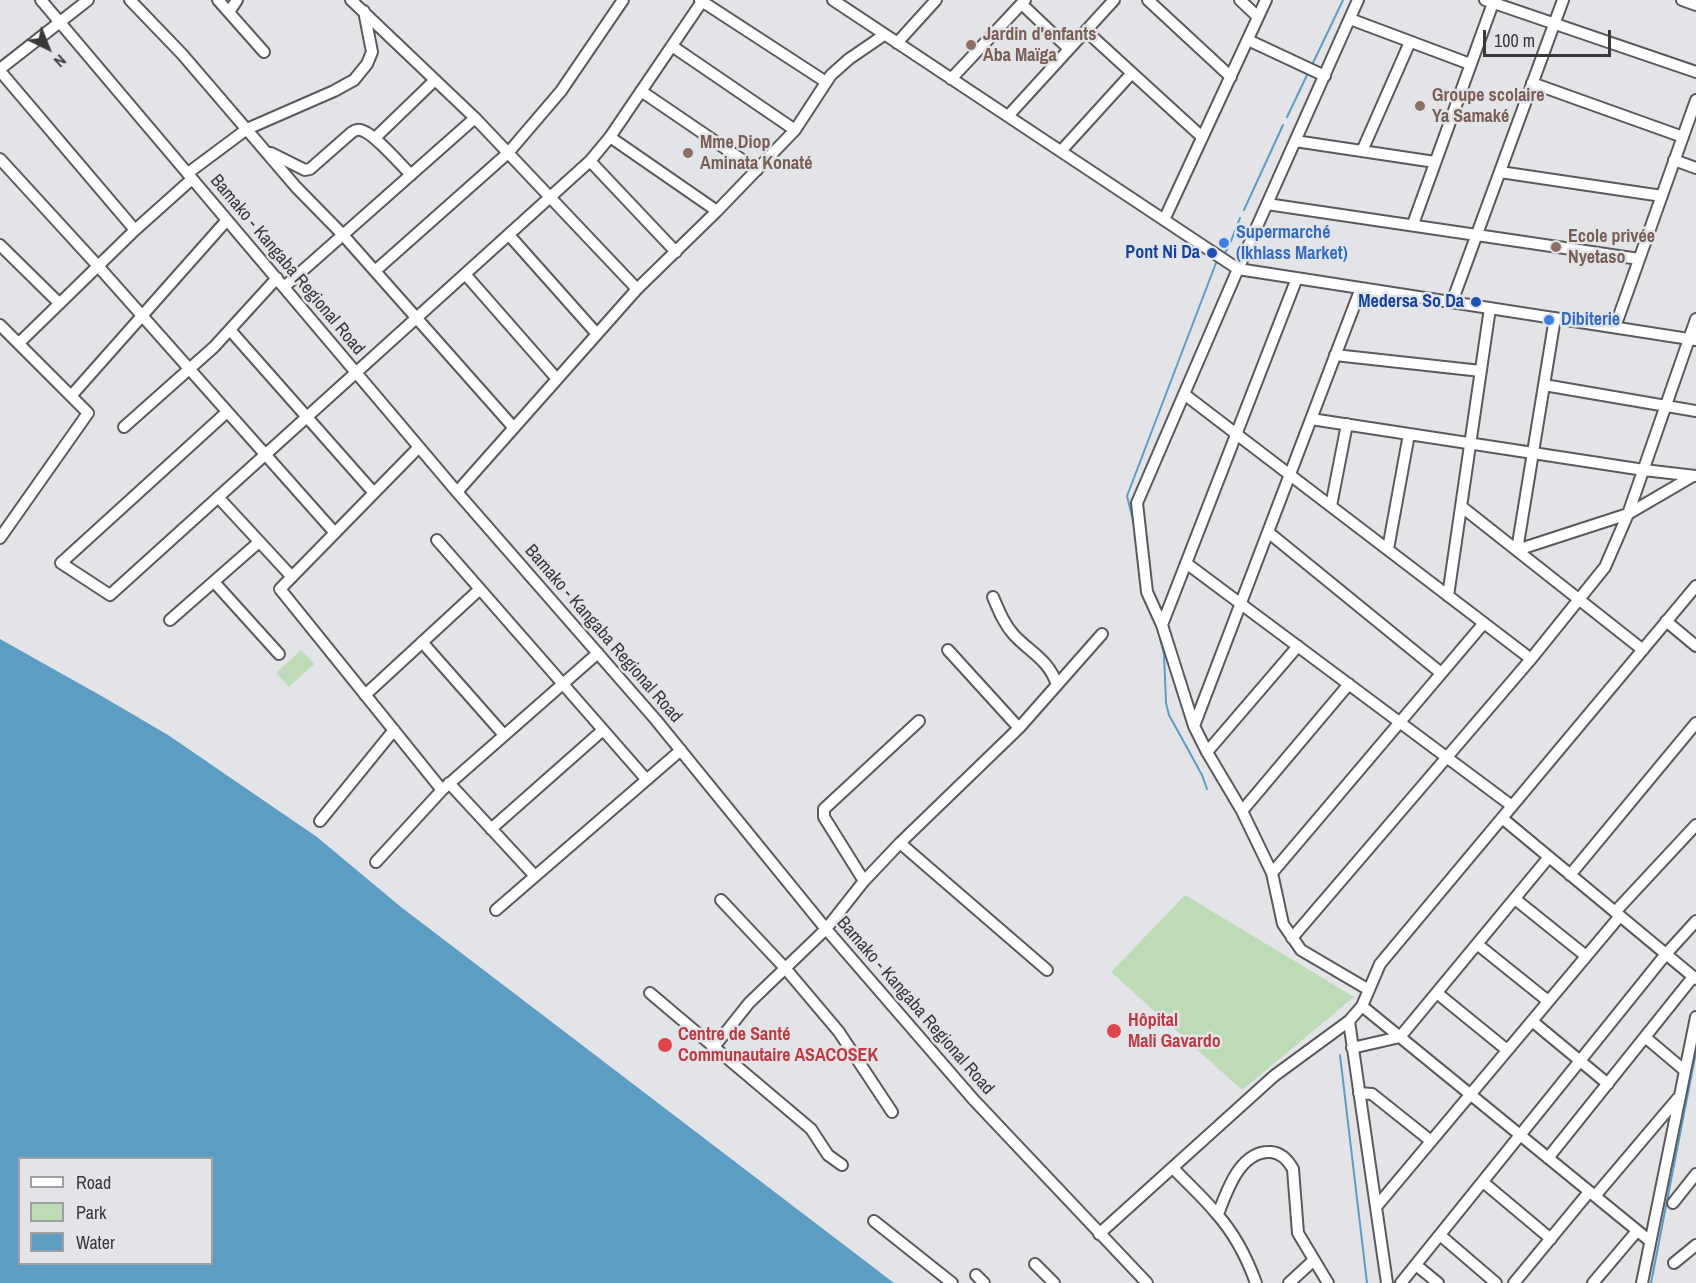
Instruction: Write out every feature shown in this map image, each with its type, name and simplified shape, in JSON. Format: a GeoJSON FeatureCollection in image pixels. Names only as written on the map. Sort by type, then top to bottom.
{"type":"FeatureCollection","features":[{"type":"Feature","properties":{"kind":"street","name":"Bamako - Kangaba Regional Road"},"geometry":{"type":"LineString","coordinates":[[41,0],[457,492],[681,750],[826,929],[973,1099],[1147,1283]]}},
{"type":"Feature","properties":{"kind":"street"},"geometry":{"type":"LineString","coordinates":[[88,0],[0,70],[135,230]]}},
{"type":"Feature","properties":{"kind":"street"},"geometry":{"type":"LineString","coordinates":[[130,0],[182,54],[296,187],[343,235],[514,428]]}},
{"type":"Feature","properties":{"kind":"street"},"geometry":{"type":"LineString","coordinates":[[218,0],[264,52]]}},
{"type":"Feature","properties":{"kind":"street"},"geometry":{"type":"LineString","coordinates":[[229,12],[237,0]]}},
{"type":"Feature","properties":{"kind":"street"},"geometry":{"type":"LineString","coordinates":[[375,271],[508,153],[561,91],[623,0]]}},
{"type":"Feature","properties":{"kind":"street"},"geometry":{"type":"LineString","coordinates":[[227,412],[61,563],[110,595],[590,161],[610,137],[702,0],[826,82]]}},
{"type":"Feature","properties":{"kind":"street"},"geometry":{"type":"LineString","coordinates":[[897,43],[936,0]]}},
{"type":"Feature","properties":{"kind":"street"},"geometry":{"type":"LineString","coordinates":[[1008,116],[1113,0]]}},
{"type":"Feature","properties":{"kind":"street"},"geometry":{"type":"LineString","coordinates":[[1148,0],[1231,77]]}},
{"type":"Feature","properties":{"kind":"street"},"geometry":{"type":"LineString","coordinates":[[1240,0],[1258,17]]}},
{"type":"Feature","properties":{"kind":"street"},"geometry":{"type":"LineString","coordinates":[[1164,220],[1266,0]]}},
{"type":"Feature","properties":{"kind":"street"},"geometry":{"type":"LineString","coordinates":[[1358,0],[1137,503],[1147,592],[1162,625],[1194,726],[1242,811],[1272,873],[1283,924],[1301,950],[1369,990]]}},
{"type":"Feature","properties":{"kind":"street"},"geometry":{"type":"LineString","coordinates":[[1452,302],[1563,0]]}},
{"type":"Feature","properties":{"kind":"street"},"geometry":{"type":"LineString","coordinates":[[1682,0],[1696,5]]}},
{"type":"Feature","properties":{"kind":"street"},"geometry":{"type":"LineString","coordinates":[[835,1],[1238,269],[1692,340]]}},
{"type":"Feature","properties":{"kind":"street"},"geometry":{"type":"LineString","coordinates":[[1413,225],[1470,64],[1489,1],[1696,72]]}},
{"type":"Feature","properties":{"kind":"street"},"geometry":{"type":"LineString","coordinates":[[951,79],[1026,4],[1069,49]]}},
{"type":"Feature","properties":{"kind":"street"},"geometry":{"type":"LineString","coordinates":[[19,344],[190,176],[247,129],[354,80],[367,64],[372,52],[360,5]]}},
{"type":"Feature","properties":{"kind":"street"},"geometry":{"type":"LineString","coordinates":[[360,5],[434,81],[475,118],[637,289]]}},
{"type":"Feature","properties":{"kind":"street"},"geometry":{"type":"LineString","coordinates":[[1350,19],[1470,64]]}},
{"type":"Feature","properties":{"kind":"street"},"geometry":{"type":"LineString","coordinates":[[1086,31],[1203,137]]}},
{"type":"Feature","properties":{"kind":"street"},"geometry":{"type":"LineString","coordinates":[[457,492],[637,289],[795,130],[837,69],[884,35]]}},
{"type":"Feature","properties":{"kind":"street"},"geometry":{"type":"LineString","coordinates":[[1248,40],[1325,76]]}},
{"type":"Feature","properties":{"kind":"street"},"geometry":{"type":"LineString","coordinates":[[1362,150],[1410,42]]}},
{"type":"Feature","properties":{"kind":"street"},"geometry":{"type":"LineString","coordinates":[[672,46],[795,130]]}},
{"type":"Feature","properties":{"kind":"street"},"geometry":{"type":"LineString","coordinates":[[1061,152],[1132,74]]}},
{"type":"Feature","properties":{"kind":"street"},"geometry":{"type":"LineString","coordinates":[[375,138],[434,81]]}},
{"type":"Feature","properties":{"kind":"street"},"geometry":{"type":"LineString","coordinates":[[1532,83],[1683,137]]}},
{"type":"Feature","properties":{"kind":"street"},"geometry":{"type":"LineString","coordinates":[[641,91],[757,170]]}},
{"type":"Feature","properties":{"kind":"street"},"geometry":{"type":"LineString","coordinates":[[1615,327],[1696,100]]}},
{"type":"Feature","properties":{"kind":"street"},"geometry":{"type":"LineString","coordinates":[[284,287],[475,118]]}},
{"type":"Feature","properties":{"kind":"street"},"geometry":{"type":"LineString","coordinates":[[265,150],[305,170],[310,169],[357,129],[375,138],[411,175]]}},
{"type":"Feature","properties":{"kind":"street"},"geometry":{"type":"LineString","coordinates":[[610,137],[717,211]]}},
{"type":"Feature","properties":{"kind":"street"},"geometry":{"type":"LineString","coordinates":[[1295,141],[1435,162]]}},
{"type":"Feature","properties":{"kind":"street"},"geometry":{"type":"LineString","coordinates":[[0,159],[335,533]]}},
{"type":"Feature","properties":{"kind":"street"},"geometry":{"type":"LineString","coordinates":[[1674,160],[1696,168]]}},
{"type":"Feature","properties":{"kind":"street"},"geometry":{"type":"LineString","coordinates":[[590,161],[676,252]]}},
{"type":"Feature","properties":{"kind":"street"},"geometry":{"type":"LineString","coordinates":[[1500,172],[1662,196]]}},
{"type":"Feature","properties":{"kind":"street"},"geometry":{"type":"LineString","coordinates":[[1268,204],[1640,259]]}},
{"type":"Feature","properties":{"kind":"street"},"geometry":{"type":"LineString","coordinates":[[71,396],[227,220]]}},
{"type":"Feature","properties":{"kind":"street"},"geometry":{"type":"LineString","coordinates":[[508,235],[597,334]]}},
{"type":"Feature","properties":{"kind":"street"},"geometry":{"type":"LineString","coordinates":[[0,245],[59,303]]}},
{"type":"Feature","properties":{"kind":"street"},"geometry":{"type":"LineString","coordinates":[[465,274],[558,379]]}},
{"type":"Feature","properties":{"kind":"street"},"geometry":{"type":"LineString","coordinates":[[124,427],[214,347],[276,278]]}},
{"type":"Feature","properties":{"kind":"street"},"geometry":{"type":"LineString","coordinates":[[1162,625],[1297,278]]}},
{"type":"Feature","properties":{"kind":"street"},"geometry":{"type":"LineString","coordinates":[[1194,726],[1361,288]]}},
{"type":"Feature","properties":{"kind":"street"},"geometry":{"type":"LineString","coordinates":[[1448,596],[1490,308]]}},
{"type":"Feature","properties":{"kind":"street"},"geometry":{"type":"LineString","coordinates":[[1517,550],[1555,318]]}},
{"type":"Feature","properties":{"kind":"street"},"geometry":{"type":"LineString","coordinates":[[1292,938],[1532,659],[1605,567],[1628,514],[1692,340],[1696,319]]}},
{"type":"Feature","properties":{"kind":"street"},"geometry":{"type":"LineString","coordinates":[[0,325],[88,413],[0,538]]}},
{"type":"Feature","properties":{"kind":"street"},"geometry":{"type":"LineString","coordinates":[[230,330],[374,493]]}},
{"type":"Feature","properties":{"kind":"street"},"geometry":{"type":"LineString","coordinates":[[1335,355],[1481,371]]}},
{"type":"Feature","properties":{"kind":"street"},"geometry":{"type":"LineString","coordinates":[[1544,385],[1696,411]]}},
{"type":"Feature","properties":{"kind":"street"},"geometry":{"type":"LineString","coordinates":[[1184,394],[1532,659]]}},
{"type":"Feature","properties":{"kind":"street"},"geometry":{"type":"LineString","coordinates":[[1311,419],[1695,476]]}},
{"type":"Feature","properties":{"kind":"street"},"geometry":{"type":"LineString","coordinates":[[1331,506],[1347,424]]}},
{"type":"Feature","properties":{"kind":"street"},"geometry":{"type":"LineString","coordinates":[[1388,549],[1409,434]]}},
{"type":"Feature","properties":{"kind":"street"},"geometry":{"type":"LineString","coordinates":[[419,447],[280,589],[394,730],[535,876]]}},
{"type":"Feature","properties":{"kind":"street"},"geometry":{"type":"LineString","coordinates":[[1517,550],[1628,514],[1695,476]]}},
{"type":"Feature","properties":{"kind":"street"},"geometry":{"type":"LineString","coordinates":[[218,497],[292,577]]}},
{"type":"Feature","properties":{"kind":"street"},"geometry":{"type":"LineString","coordinates":[[1462,507],[1643,650]]}},
{"type":"Feature","properties":{"kind":"street"},"geometry":{"type":"LineString","coordinates":[[1268,532],[1441,674]]}},
{"type":"Feature","properties":{"kind":"street"},"geometry":{"type":"LineString","coordinates":[[437,540],[646,779]]}},
{"type":"Feature","properties":{"kind":"street"},"geometry":{"type":"LineString","coordinates":[[170,620],[259,542]]}},
{"type":"Feature","properties":{"kind":"street"},"geometry":{"type":"LineString","coordinates":[[1186,563],[1512,806]]}},
{"type":"Feature","properties":{"kind":"street"},"geometry":{"type":"LineString","coordinates":[[214,582],[279,654]]}},
{"type":"Feature","properties":{"kind":"street"},"geometry":{"type":"LineString","coordinates":[[1099,1234],[1274,1076],[1349,1021],[1362,1006],[1380,964],[1696,586]]}},
{"type":"Feature","properties":{"kind":"street"},"geometry":{"type":"LineString","coordinates":[[365,695],[480,589]]}},
{"type":"Feature","properties":{"kind":"street"},"geometry":{"type":"LineString","coordinates":[[993,597],[1008,627],[1047,665],[1057,685]]}},
{"type":"Feature","properties":{"kind":"street"},"geometry":{"type":"LineString","coordinates":[[1666,621],[1696,646]]}},
{"type":"Feature","properties":{"kind":"street"},"geometry":{"type":"LineString","coordinates":[[1272,873],[1484,623]]}},
{"type":"Feature","properties":{"kind":"street"},"geometry":{"type":"LineString","coordinates":[[714,1047],[749,1003],[826,929],[864,881],[900,843],[1019,728],[1102,634]]}},
{"type":"Feature","properties":{"kind":"street"},"geometry":{"type":"LineString","coordinates":[[422,642],[504,735]]}},
{"type":"Feature","properties":{"kind":"street"},"geometry":{"type":"LineString","coordinates":[[1207,752],[1298,646]]}},
{"type":"Feature","properties":{"kind":"street"},"geometry":{"type":"LineString","coordinates":[[948,651],[1019,728]]}},
{"type":"Feature","properties":{"kind":"street"},"geometry":{"type":"LineString","coordinates":[[376,862],[446,786],[598,653]]}},
{"type":"Feature","properties":{"kind":"street"},"geometry":{"type":"LineString","coordinates":[[1242,811],[1349,684]]}},
{"type":"Feature","properties":{"kind":"street"},"geometry":{"type":"LineString","coordinates":[[864,881],[824,817],[824,809],[919,721]]}},
{"type":"Feature","properties":{"kind":"street"},"geometry":{"type":"LineString","coordinates":[[1570,875],[1696,723]]}},
{"type":"Feature","properties":{"kind":"street"},"geometry":{"type":"LineString","coordinates":[[320,821],[394,730]]}},
{"type":"Feature","properties":{"kind":"street"},"geometry":{"type":"LineString","coordinates":[[491,829],[603,730]]}},
{"type":"Feature","properties":{"kind":"street"},"geometry":{"type":"LineString","coordinates":[[496,910],[681,750]]}},
{"type":"Feature","properties":{"kind":"street"},"geometry":{"type":"LineString","coordinates":[[1502,818],[1695,978],[1548,1158]]}},
{"type":"Feature","properties":{"kind":"street"},"geometry":{"type":"LineString","coordinates":[[1376,1207],[1586,956],[1617,914],[1696,825]]}},
{"type":"Feature","properties":{"kind":"street"},"geometry":{"type":"LineString","coordinates":[[900,843],[1047,970]]}},
{"type":"Feature","properties":{"kind":"street"},"geometry":{"type":"LineString","coordinates":[[1352,1048],[1400,1037],[1549,857]]}},
{"type":"Feature","properties":{"kind":"street"},"geometry":{"type":"LineString","coordinates":[[1515,899],[1586,956]]}},
{"type":"Feature","properties":{"kind":"street"},"geometry":{"type":"LineString","coordinates":[[721,900],[785,968],[839,1032],[892,1112]]}},
{"type":"Feature","properties":{"kind":"street"},"geometry":{"type":"LineString","coordinates":[[1401,1283],[1666,954],[1696,921]]}},
{"type":"Feature","properties":{"kind":"street"},"geometry":{"type":"LineString","coordinates":[[1478,944],[1548,1001]]}},
{"type":"Feature","properties":{"kind":"street"},"geometry":{"type":"LineString","coordinates":[[650,993],[811,1129],[828,1155],[842,1165]]}},
{"type":"Feature","properties":{"kind":"street"},"geometry":{"type":"LineString","coordinates":[[1437,993],[1507,1050]]}},
{"type":"Feature","properties":{"kind":"street"},"geometry":{"type":"LineString","coordinates":[[1362,1006],[1650,1241]]}},
{"type":"Feature","properties":{"kind":"street"},"geometry":{"type":"LineString","coordinates":[[1642,1283],[1696,1017]]}},
{"type":"Feature","properties":{"kind":"street"},"geometry":{"type":"LineString","coordinates":[[1349,1021],[1387,1283]]}},
{"type":"Feature","properties":{"kind":"street"},"geometry":{"type":"LineString","coordinates":[[1532,1021],[1608,1084]]}},
{"type":"Feature","properties":{"kind":"street"},"geometry":{"type":"LineString","coordinates":[[1645,1037],[1684,1070]]}},
{"type":"Feature","properties":{"kind":"street"},"geometry":{"type":"LineString","coordinates":[[1359,1093],[1372,1094],[1431,1141]]}},
{"type":"Feature","properties":{"kind":"street"},"geometry":{"type":"LineString","coordinates":[[1514,1283],[1679,1098]]}},
{"type":"Feature","properties":{"kind":"street"},"geometry":{"type":"LineString","coordinates":[[1218,1214],[1232,1180],[1247,1161],[1264,1152],[1281,1155],[1293,1169],[1298,1233],[1328,1283]]}},
{"type":"Feature","properties":{"kind":"street"},"geometry":{"type":"LineString","coordinates":[[1173,1168],[1218,1214],[1238,1244],[1256,1283]]}},
{"type":"Feature","properties":{"kind":"street"},"geometry":{"type":"LineString","coordinates":[[1673,1203],[1696,1174]]}},
{"type":"Feature","properties":{"kind":"street"},"geometry":{"type":"LineString","coordinates":[[1483,1182],[1551,1239]]}},
{"type":"Feature","properties":{"kind":"street"},"geometry":{"type":"LineString","coordinates":[[874,1221],[952,1283]]}},
{"type":"Feature","properties":{"kind":"street"},"geometry":{"type":"LineString","coordinates":[[1593,1283],[1637,1231]]}},
{"type":"Feature","properties":{"kind":"street"},"geometry":{"type":"LineString","coordinates":[[1440,1235],[1496,1283]]}},
{"type":"Feature","properties":{"kind":"street"},"geometry":{"type":"LineString","coordinates":[[1674,1263],[1696,1245]]}},
{"type":"Feature","properties":{"kind":"street"},"geometry":{"type":"LineString","coordinates":[[1289,1283],[1314,1260]]}},
{"type":"Feature","properties":{"kind":"street"},"geometry":{"type":"LineString","coordinates":[[1035,1264],[1054,1283]]}},
{"type":"Feature","properties":{"kind":"street"},"geometry":{"type":"LineString","coordinates":[[1416,1265],[1438,1283]]}},
{"type":"Feature","properties":{"kind":"green space"},"geometry":{"type":"Polygon","coordinates":[[[301,650],[314,664],[289,687],[276,673],[301,650]]]}},
{"type":"Feature","properties":{"kind":"green space"},"geometry":{"type":"Polygon","coordinates":[[[1185,895],[1354,997],[1242,1090],[1111,972],[1185,895]]]}},
{"type":"Feature","properties":{"kind":"water"},"geometry":{"type":"Polygon","coordinates":[[[0,639],[168,735],[317,837],[401,907],[894,1283],[0,1283],[0,639]]]}},
{"type":"Feature","properties":{"kind":"waterway"},"geometry":{"type":"LineString","coordinates":[[1312,65],[1343,0]]}},
{"type":"Feature","properties":{"kind":"waterway"},"geometry":{"type":"LineString","coordinates":[[1287,117],[1309,71]]}},
{"type":"Feature","properties":{"kind":"waterway"},"geometry":{"type":"LineString","coordinates":[[1244,210],[1283,125]]}},
{"type":"Feature","properties":{"kind":"waterway"},"geometry":{"type":"LineString","coordinates":[[1225,253],[1240,218]]}},
{"type":"Feature","properties":{"kind":"waterway"},"geometry":{"type":"LineString","coordinates":[[1135,528],[1127,496],[1216,263]]}},
{"type":"Feature","properties":{"kind":"waterway"},"geometry":{"type":"LineString","coordinates":[[1157,627],[1164,654],[1166,703],[1169,715],[1202,775],[1207,789]]}},
{"type":"Feature","properties":{"kind":"waterway"},"geometry":{"type":"LineString","coordinates":[[1651,1283],[1696,1052]]}},
{"type":"Feature","properties":{"kind":"waterway"},"geometry":{"type":"LineString","coordinates":[[1340,1055],[1367,1283]]}},
{"type":"Feature","properties":{"kind":"place","name":"Jardin d'enfants Aba Maïga"},"geometry":{"type":"Point","coordinates":[971,45]}},
{"type":"Feature","properties":{"kind":"place","name":"Groupe scolaire Ya Samaké"},"geometry":{"type":"Point","coordinates":[1420,106]}},
{"type":"Feature","properties":{"kind":"place","name":"Mme Diop Aminata Konaté"},"geometry":{"type":"Point","coordinates":[688,153]}},
{"type":"Feature","properties":{"kind":"place","name":"Supermarché (Ikhlass Market)"},"geometry":{"type":"Point","coordinates":[1224,243]}},
{"type":"Feature","properties":{"kind":"place","name":"Ecole privée Nyetaso"},"geometry":{"type":"Point","coordinates":[1556,247]}},
{"type":"Feature","properties":{"kind":"place","name":"Pont Ni Da"},"geometry":{"type":"Point","coordinates":[1212,253]}},
{"type":"Feature","properties":{"kind":"place","name":"Medersa So Da"},"geometry":{"type":"Point","coordinates":[1476,302]}},
{"type":"Feature","properties":{"kind":"place","name":"Dibiterie"},"geometry":{"type":"Point","coordinates":[1549,320]}},
{"type":"Feature","properties":{"kind":"place","name":"Hôpital Mali Gavardo"},"geometry":{"type":"Point","coordinates":[1114,1031]}},
{"type":"Feature","properties":{"kind":"place","name":"Centre de Santé Communautaire ASACOSEK"},"geometry":{"type":"Point","coordinates":[665,1045]}}]}
